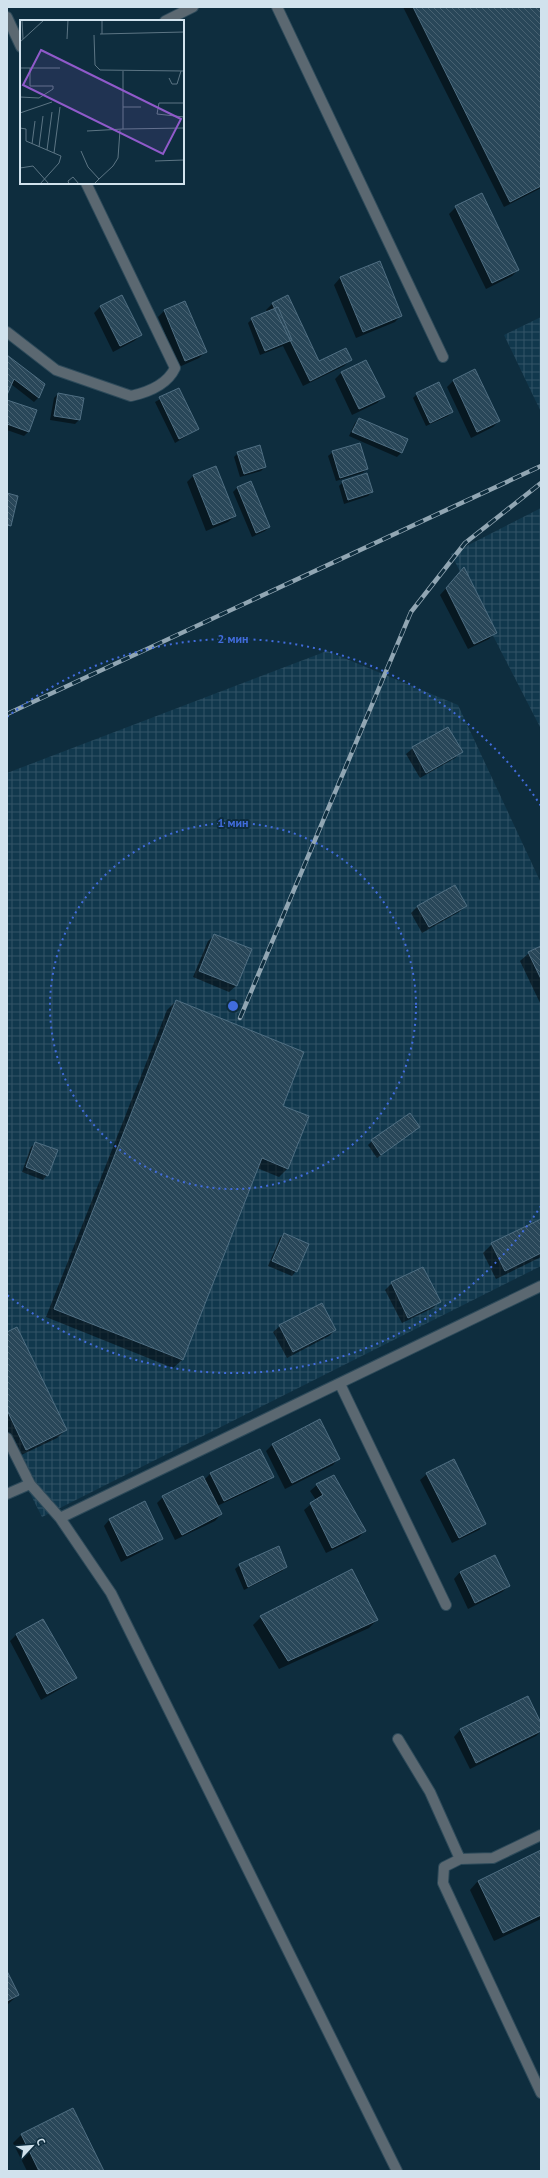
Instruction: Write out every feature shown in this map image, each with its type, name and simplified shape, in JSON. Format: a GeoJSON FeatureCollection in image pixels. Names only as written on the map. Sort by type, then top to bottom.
{"type":"FeatureCollection","features":[{"type":"Feature","properties":{"kind":"street"},"geometry":{"type":"LineString","coordinates":[[167,20],[193,7]]}},
{"type":"Feature","properties":{"kind":"street"},"geometry":{"type":"LineString","coordinates":[[277,7],[443,357]]}},
{"type":"Feature","properties":{"kind":"street"},"geometry":{"type":"LineString","coordinates":[[7,17],[20,45]]}},
{"type":"Feature","properties":{"kind":"street"},"geometry":{"type":"LineString","coordinates":[[7,332],[56,370],[131,396],[142,394],[165,383],[172,376],[175,368],[86,184]]}},
{"type":"Feature","properties":{"kind":"street"},"geometry":{"type":"LineString","coordinates":[[60,1518],[541,1286]]}},
{"type":"Feature","properties":{"kind":"street"},"geometry":{"type":"LineString","coordinates":[[340,1384],[446,1605]]}},
{"type":"Feature","properties":{"kind":"street"},"geometry":{"type":"LineString","coordinates":[[7,1438],[30,1484],[60,1518],[111,1593],[397,2171]]}},
{"type":"Feature","properties":{"kind":"street"},"geometry":{"type":"LineString","coordinates":[[7,1494],[30,1484]]}},
{"type":"Feature","properties":{"kind":"street"},"geometry":{"type":"LineString","coordinates":[[398,1739],[430,1792],[460,1859]]}},
{"type":"Feature","properties":{"kind":"street"},"geometry":{"type":"LineString","coordinates":[[541,1836],[493,1858],[460,1859],[444,1867],[443,1883],[541,2093]]}},
{"type":"Feature","properties":{"kind":"shaded area"},"geometry":{"type":"Polygon","coordinates":[[[541,317],[541,412],[504,335],[541,317]]]}},
{"type":"Feature","properties":{"kind":"shaded area"},"geometry":{"type":"Polygon","coordinates":[[[541,508],[541,729],[451,554],[541,508]]]}},
{"type":"Feature","properties":{"kind":"shaded area"},"geometry":{"type":"Polygon","coordinates":[[[327,651],[458,705],[541,883],[541,1266],[42,1517],[7,1448],[7,773],[327,651]]]}},
{"type":"Feature","properties":{"kind":"building"},"geometry":{"type":"Polygon","coordinates":[[[413,7],[541,7],[541,186],[510,202],[413,7]]]}},
{"type":"Feature","properties":{"kind":"building"},"geometry":{"type":"Polygon","coordinates":[[[482,193],[519,270],[492,283],[455,206],[482,193]]]}},
{"type":"Feature","properties":{"kind":"building"},"geometry":{"type":"Polygon","coordinates":[[[380,261],[402,316],[363,332],[340,277],[380,261]]]}},
{"type":"Feature","properties":{"kind":"building"},"geometry":{"type":"Polygon","coordinates":[[[122,295],[142,335],[120,346],[100,306],[122,295]]]}},
{"type":"Feature","properties":{"kind":"building"},"geometry":{"type":"Polygon","coordinates":[[[288,295],[319,361],[346,348],[352,360],[310,381],[272,303],[288,295]]]}},
{"type":"Feature","properties":{"kind":"building"},"geometry":{"type":"Polygon","coordinates":[[[185,301],[207,352],[185,361],[164,310],[185,301]]]}},
{"type":"Feature","properties":{"kind":"building"},"geometry":{"type":"Polygon","coordinates":[[[278,307],[292,340],[265,351],[251,318],[278,307]]]}},
{"type":"Feature","properties":{"kind":"building"},"geometry":{"type":"Polygon","coordinates":[[[7,355],[45,384],[39,398],[14,379],[7,395],[7,355]]]}},
{"type":"Feature","properties":{"kind":"building"},"geometry":{"type":"Polygon","coordinates":[[[366,360],[385,397],[359,409],[341,372],[366,360]]]}},
{"type":"Feature","properties":{"kind":"building"},"geometry":{"type":"Polygon","coordinates":[[[475,369],[500,421],[477,432],[453,380],[475,369]]]}},
{"type":"Feature","properties":{"kind":"building"},"geometry":{"type":"Polygon","coordinates":[[[439,382],[453,412],[430,423],[416,393],[439,382]]]}},
{"type":"Feature","properties":{"kind":"building"},"geometry":{"type":"Polygon","coordinates":[[[179,388],[199,429],[179,439],[159,397],[179,388]]]}},
{"type":"Feature","properties":{"kind":"building"},"geometry":{"type":"Polygon","coordinates":[[[58,393],[84,398],[80,420],[54,416],[58,393]]]}},
{"type":"Feature","properties":{"kind":"building"},"geometry":{"type":"Polygon","coordinates":[[[7,400],[37,410],[29,432],[7,424],[7,400]]]}},
{"type":"Feature","properties":{"kind":"building"},"geometry":{"type":"Polygon","coordinates":[[[359,418],[408,439],[402,453],[352,432],[359,418]]]}},
{"type":"Feature","properties":{"kind":"building"},"geometry":{"type":"Polygon","coordinates":[[[360,443],[368,469],[340,478],[332,451],[360,443]]]}},
{"type":"Feature","properties":{"kind":"building"},"geometry":{"type":"Polygon","coordinates":[[[260,445],[266,467],[244,474],[237,452],[260,445]]]}},
{"type":"Feature","properties":{"kind":"building"},"geometry":{"type":"Polygon","coordinates":[[[216,466],[236,516],[213,525],[193,475],[216,466]]]}},
{"type":"Feature","properties":{"kind":"building"},"geometry":{"type":"Polygon","coordinates":[[[367,473],[373,492],[348,500],[342,481],[367,473]]]}},
{"type":"Feature","properties":{"kind":"building"},"geometry":{"type":"Polygon","coordinates":[[[251,481],[270,527],[256,533],[237,487],[251,481]]]}},
{"type":"Feature","properties":{"kind":"building"},"geometry":{"type":"Polygon","coordinates":[[[7,493],[18,496],[11,526],[7,525],[7,493]]]}},
{"type":"Feature","properties":{"kind":"building"},"geometry":{"type":"Polygon","coordinates":[[[464,567],[497,633],[474,644],[446,588],[464,567]]]}},
{"type":"Feature","properties":{"kind":"building"},"geometry":{"type":"Polygon","coordinates":[[[448,727],[463,752],[426,773],[412,747],[448,727]]]}},
{"type":"Feature","properties":{"kind":"building"},"geometry":{"type":"Polygon","coordinates":[[[455,885],[467,906],[429,927],[417,906],[455,885]]]}},
{"type":"Feature","properties":{"kind":"building"},"geometry":{"type":"Polygon","coordinates":[[[214,934],[252,949],[237,986],[199,971],[214,934]]]}},
{"type":"Feature","properties":{"kind":"building"},"geometry":{"type":"Polygon","coordinates":[[[541,946],[541,979],[528,952],[541,946]]]}},
{"type":"Feature","properties":{"kind":"building"},"geometry":{"type":"Polygon","coordinates":[[[176,1000],[304,1052],[283,1106],[309,1116],[288,1169],[262,1158],[183,1360],[54,1309],[176,1000]]]}},
{"type":"Feature","properties":{"kind":"building"},"geometry":{"type":"Polygon","coordinates":[[[410,1113],[420,1127],[381,1155],[371,1140],[410,1113]]]}},
{"type":"Feature","properties":{"kind":"building"},"geometry":{"type":"Polygon","coordinates":[[[35,1142],[58,1150],[48,1176],[26,1167],[35,1142]]]}},
{"type":"Feature","properties":{"kind":"building"},"geometry":{"type":"Polygon","coordinates":[[[541,1219],[541,1253],[505,1271],[491,1243],[541,1219]]]}},
{"type":"Feature","properties":{"kind":"building"},"geometry":{"type":"Polygon","coordinates":[[[284,1233],[309,1244],[297,1272],[272,1261],[284,1233]]]}},
{"type":"Feature","properties":{"kind":"building"},"geometry":{"type":"Polygon","coordinates":[[[423,1267],[441,1302],[408,1318],[391,1282],[423,1267]]]}},
{"type":"Feature","properties":{"kind":"building"},"geometry":{"type":"Polygon","coordinates":[[[322,1303],[336,1330],[293,1352],[279,1325],[322,1303]]]}},
{"type":"Feature","properties":{"kind":"building"},"geometry":{"type":"Polygon","coordinates":[[[17,1327],[67,1430],[26,1450],[7,1410],[7,1332],[17,1327]]]}},
{"type":"Feature","properties":{"kind":"building"},"geometry":{"type":"Polygon","coordinates":[[[320,1419],[340,1459],[292,1483],[272,1444],[320,1419]]]}},
{"type":"Feature","properties":{"kind":"building"},"geometry":{"type":"Polygon","coordinates":[[[260,1449],[274,1477],[224,1501],[210,1473],[260,1449]]]}},
{"type":"Feature","properties":{"kind":"building"},"geometry":{"type":"Polygon","coordinates":[[[454,1459],[486,1524],[459,1538],[426,1473],[454,1459]]]}},
{"type":"Feature","properties":{"kind":"building"},"geometry":{"type":"Polygon","coordinates":[[[334,1475],[366,1531],[332,1548],[310,1503],[323,1495],[316,1484],[334,1475]]]}},
{"type":"Feature","properties":{"kind":"building"},"geometry":{"type":"Polygon","coordinates":[[[203,1476],[222,1514],[182,1535],[162,1496],[203,1476]]]}},
{"type":"Feature","properties":{"kind":"building"},"geometry":{"type":"Polygon","coordinates":[[[145,1501],[163,1539],[127,1556],[109,1519],[145,1501]]]}},
{"type":"Feature","properties":{"kind":"building"},"geometry":{"type":"Polygon","coordinates":[[[279,1546],[287,1567],[248,1587],[239,1564],[279,1546]]]}},
{"type":"Feature","properties":{"kind":"building"},"geometry":{"type":"Polygon","coordinates":[[[495,1555],[510,1586],[475,1603],[460,1572],[495,1555]]]}},
{"type":"Feature","properties":{"kind":"building"},"geometry":{"type":"Polygon","coordinates":[[[352,1569],[378,1620],[288,1661],[260,1616],[352,1569]]]}},
{"type":"Feature","properties":{"kind":"building"},"geometry":{"type":"Polygon","coordinates":[[[43,1619],[77,1678],[47,1694],[16,1634],[43,1619]]]}},
{"type":"Feature","properties":{"kind":"building"},"geometry":{"type":"Polygon","coordinates":[[[528,1696],[541,1723],[541,1731],[476,1763],[460,1729],[528,1696]]]}},
{"type":"Feature","properties":{"kind":"building"},"geometry":{"type":"Polygon","coordinates":[[[541,1850],[541,1915],[503,1933],[478,1881],[541,1850]]]}},
{"type":"Feature","properties":{"kind":"building"},"geometry":{"type":"Polygon","coordinates":[[[7,1971],[19,1995],[7,2001],[7,1971]]]}},
{"type":"Feature","properties":{"kind":"building"},"geometry":{"type":"Polygon","coordinates":[[[73,2108],[104,2171],[39,2171],[21,2134],[73,2108]]]}},
{"type":"Feature","properties":{"kind":"railway"},"geometry":{"type":"LineString","coordinates":[[7,714],[541,466]]}},
{"type":"Feature","properties":{"kind":"railway"},"geometry":{"type":"LineString","coordinates":[[240,1018],[411,612],[465,543],[541,483]]}}]}
